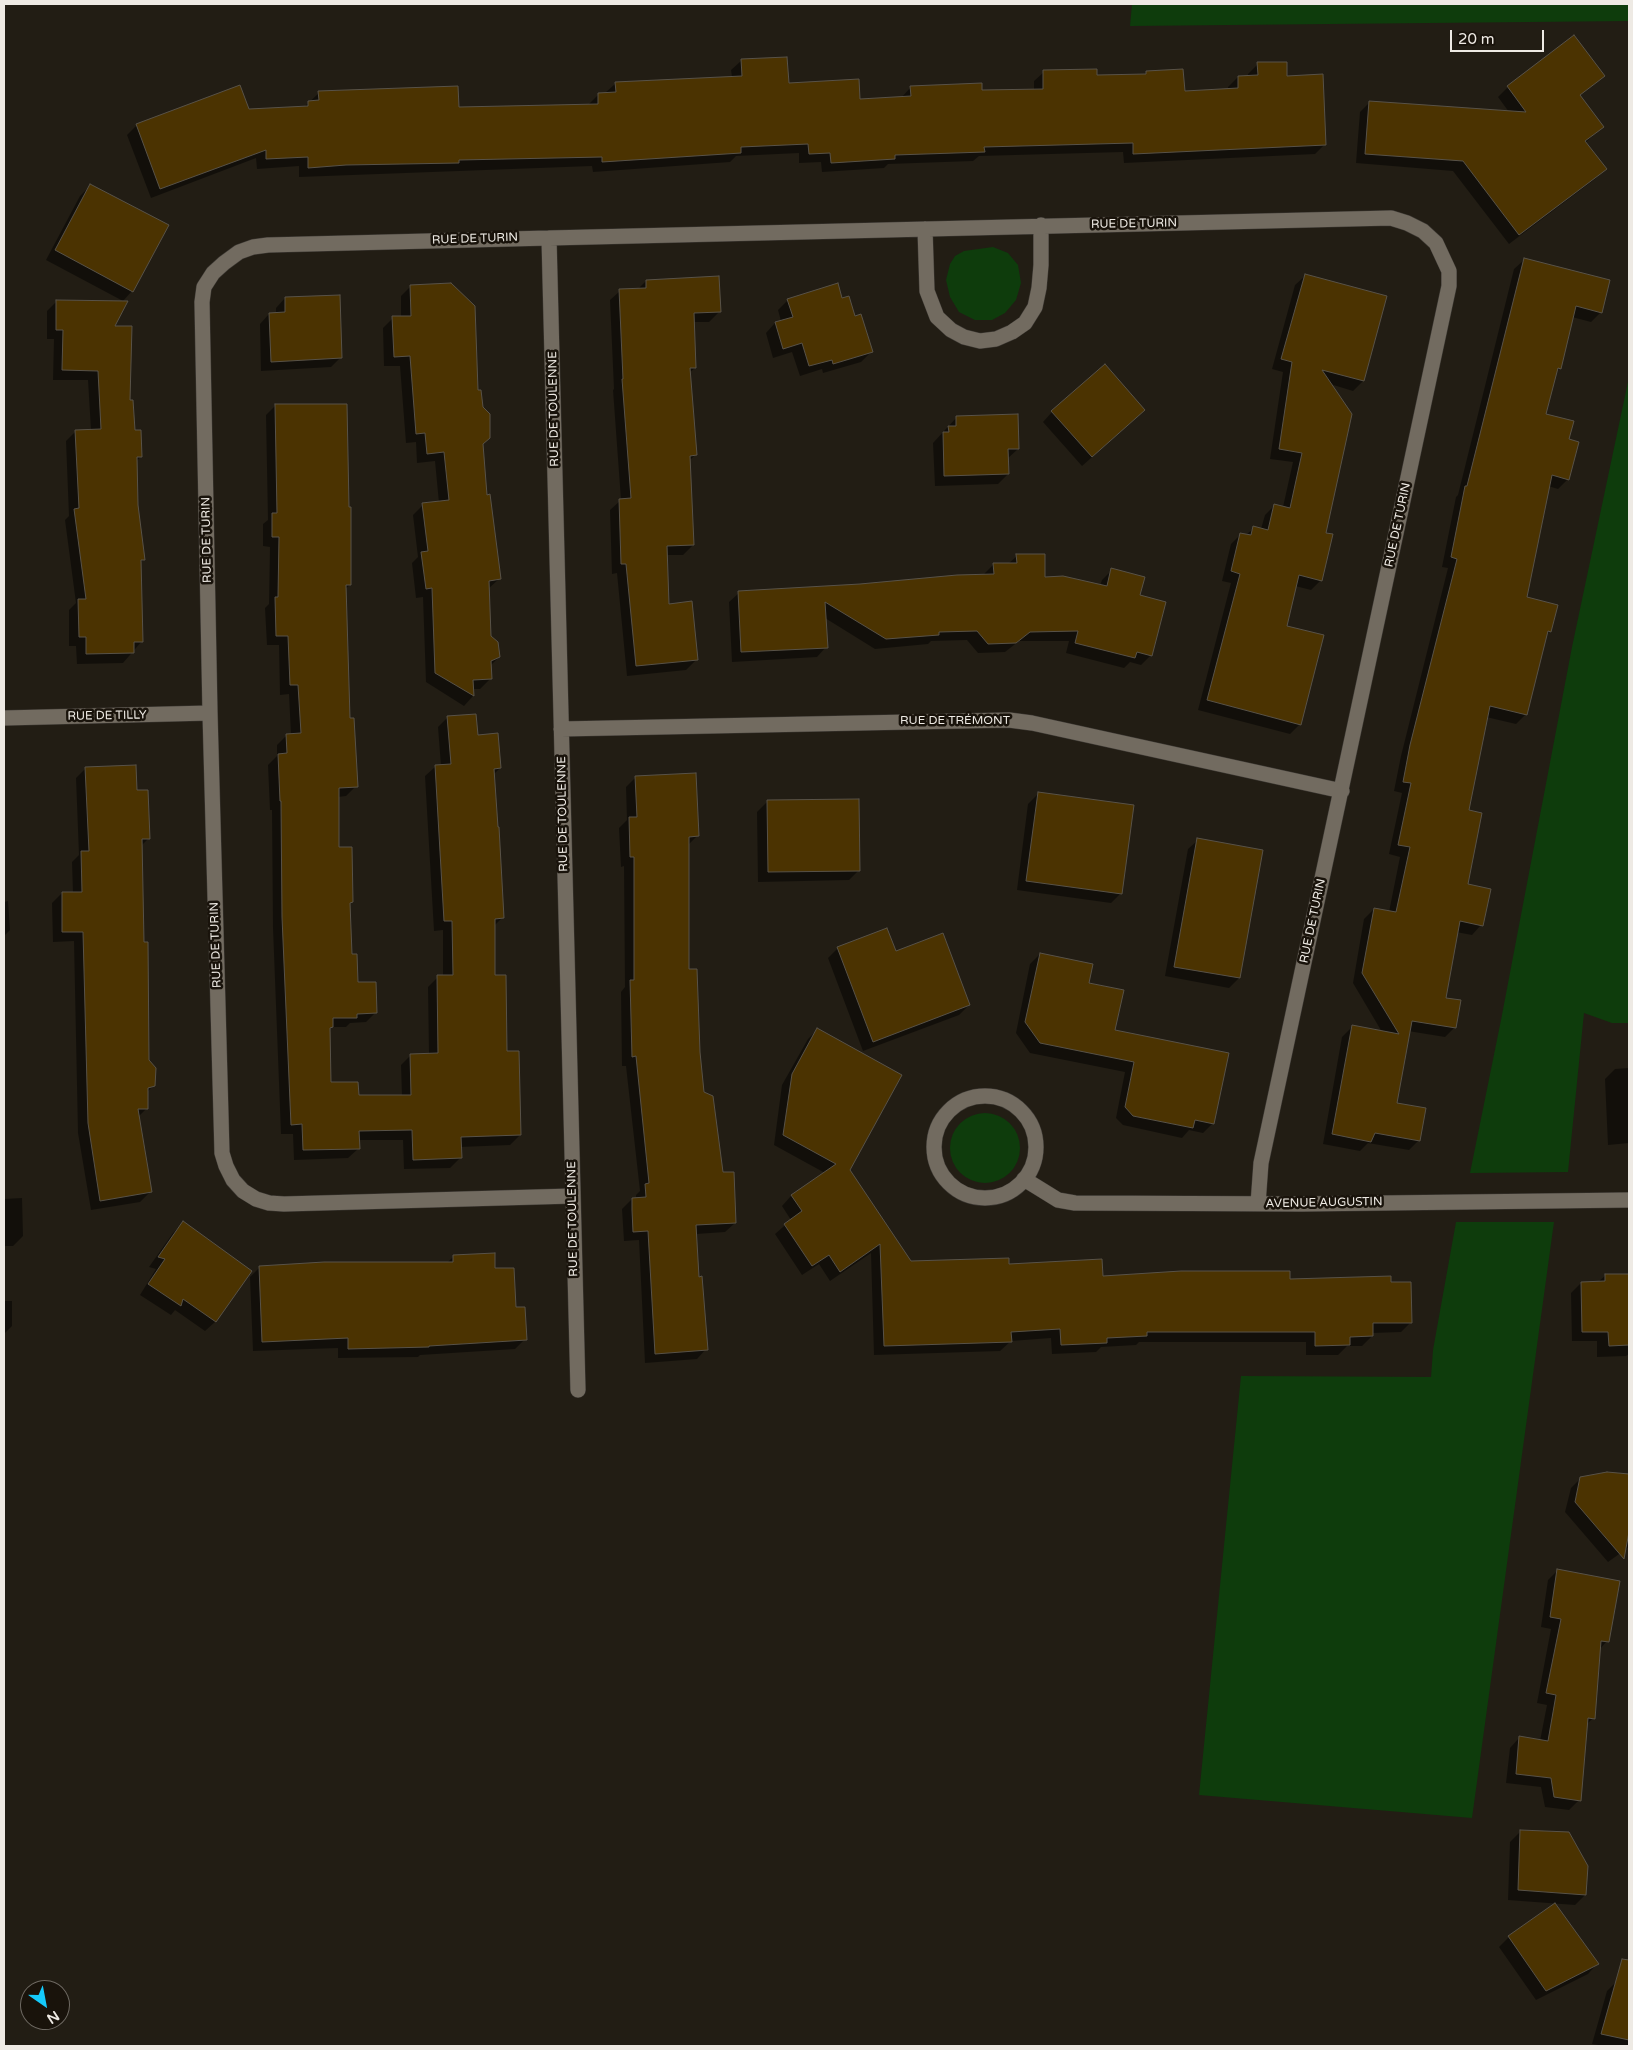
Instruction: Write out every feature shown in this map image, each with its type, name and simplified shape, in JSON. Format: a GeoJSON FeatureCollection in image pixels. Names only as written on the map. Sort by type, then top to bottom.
{"type":"FeatureCollection","features":[{"type":"Feature","properties":{"kind":"street","name":"RUE DE TURIN"},"geometry":{"type":"LineString","coordinates":[[572,1196],[269,1203],[243,1191],[233,1180],[222,1153],[210,713],[202,302],[204,287],[213,274],[239,252],[253,247],[268,245],[1391,218],[1423,231],[1436,243],[1448,271],[1450,286],[1261,1163],[1258,1204]]}},
{"type":"Feature","properties":{"kind":"street"},"geometry":{"type":"LineString","coordinates":[[924,229],[927,291],[937,317],[951,330],[964,337],[980,341],[996,339],[1012,332],[1025,323],[1035,307],[1040,280],[1041,226]]}},
{"type":"Feature","properties":{"kind":"street","name":"RUE DE TOULENNE"},"geometry":{"type":"LineString","coordinates":[[549,238],[578,1390]]}},
{"type":"Feature","properties":{"kind":"street","name":"RUE DE TILLY"},"geometry":{"type":"LineString","coordinates":[[4,718],[210,713]]}},
{"type":"Feature","properties":{"kind":"street","name":"RUE DE TRÉMONT"},"geometry":{"type":"LineString","coordinates":[[561,730],[1009,720],[1032,723],[1342,791]]}},
{"type":"Feature","properties":{"kind":"street"},"geometry":{"type":"LineString","coordinates":[[975,1097],[993,1097],[1010,1102],[1024,1114],[1032,1129],[1036,1146],[1033,1164],[1024,1179],[1012,1190],[999,1196],[983,1198],[968,1195],[954,1188],[943,1177],[936,1163],[934,1148],[936,1130],[945,1115],[959,1103],[975,1097]]}},
{"type":"Feature","properties":{"kind":"street","name":"AVENUE AUGUSTIN"},"geometry":{"type":"LineString","coordinates":[[1024,1179],[1058,1200],[1075,1203],[1258,1204],[1629,1200]]}},
{"type":"Feature","properties":{"kind":"green space"},"geometry":{"type":"Polygon","coordinates":[[[1132,4],[1629,4],[1629,21],[1130,26],[1132,4]]]}},
{"type":"Feature","properties":{"kind":"green space"},"geometry":{"type":"Polygon","coordinates":[[[993,247],[1008,253],[1018,265],[1021,283],[1016,300],[1005,313],[992,320],[975,320],[959,312],[950,297],[946,280],[950,264],[955,256],[964,251],[993,247]]]}},
{"type":"Feature","properties":{"kind":"green space"},"geometry":{"type":"Polygon","coordinates":[[[1629,377],[1629,1023],[1612,1023],[1584,1013],[1568,1172],[1470,1173],[1572,647],[1629,377]]]}},
{"type":"Feature","properties":{"kind":"green space"},"geometry":{"type":"Polygon","coordinates":[[[978,1113],[992,1113],[1005,1118],[1015,1128],[1020,1141],[1020,1155],[1015,1168],[1005,1178],[992,1183],[978,1183],[965,1178],[955,1168],[950,1155],[950,1141],[955,1128],[965,1118],[978,1113]]]}},
{"type":"Feature","properties":{"kind":"green space"},"geometry":{"type":"Polygon","coordinates":[[[1456,1222],[1554,1222],[1472,1818],[1199,1795],[1241,1376],[1431,1377],[1433,1350],[1456,1222]]]}},
{"type":"Feature","properties":{"kind":"building"},"geometry":{"type":"Polygon","coordinates":[[[1574,35],[1605,76],[1580,95],[1604,127],[1585,141],[1607,169],[1519,235],[1463,161],[1365,154],[1369,101],[1526,112],[1507,86],[1574,35]]]}},
{"type":"Feature","properties":{"kind":"building"},"geometry":{"type":"Polygon","coordinates":[[[787,57],[789,83],[859,79],[860,99],[911,96],[910,86],[982,83],[982,90],[1043,89],[1043,70],[1097,69],[1097,75],[1146,74],[1146,71],[1183,69],[1185,91],[1238,88],[1238,76],[1258,75],[1257,62],[1287,62],[1287,76],[1323,74],[1326,145],[1133,154],[1133,143],[984,147],[985,152],[895,155],[895,159],[831,163],[830,153],[809,154],[808,144],[741,147],[741,153],[602,162],[602,157],[459,160],[459,163],[346,165],[308,168],[308,157],[266,159],[266,150],[160,189],[136,124],[240,85],[249,109],[308,106],[308,101],[319,100],[318,91],[458,86],[459,107],[598,104],[598,93],[616,92],[615,82],[742,76],[741,59],[787,57]]]}},
{"type":"Feature","properties":{"kind":"building"},"geometry":{"type":"Polygon","coordinates":[[[90,184],[169,225],[133,292],[55,250],[90,184]]]}},
{"type":"Feature","properties":{"kind":"building"},"geometry":{"type":"Polygon","coordinates":[[[1524,258],[1610,280],[1602,313],[1576,306],[1561,369],[1558,368],[1546,414],[1574,421],[1569,439],[1579,442],[1569,480],[1552,475],[1527,597],[1558,605],[1551,632],[1548,631],[1527,715],[1490,706],[1469,810],[1482,813],[1468,884],[1491,889],[1483,926],[1460,921],[1446,998],[1461,1000],[1456,1028],[1412,1021],[1397,1103],[1426,1108],[1420,1141],[1375,1133],[1371,1142],[1332,1134],[1352,1025],[1399,1034],[1362,973],[1374,908],[1396,912],[1410,847],[1398,845],[1411,783],[1403,782],[1410,745],[1457,559],[1451,557],[1465,486],[1467,486],[1524,258]]]}},
{"type":"Feature","properties":{"kind":"building"},"geometry":{"type":"Polygon","coordinates":[[[1305,274],[1387,296],[1364,381],[1322,370],[1352,414],[1326,533],[1333,534],[1322,581],[1299,575],[1287,626],[1324,635],[1301,725],[1207,700],[1240,574],[1231,571],[1240,533],[1251,535],[1253,526],[1268,530],[1274,504],[1290,508],[1302,453],[1279,449],[1292,362],[1281,359],[1305,274]]]}},
{"type":"Feature","properties":{"kind":"building"},"geometry":{"type":"Polygon","coordinates":[[[719,276],[721,312],[694,313],[696,368],[690,368],[697,455],[690,456],[694,545],[667,546],[669,604],[692,601],[698,660],[636,666],[626,564],[621,564],[619,499],[631,498],[622,379],[619,289],[646,288],[646,280],[719,276]]]}},
{"type":"Feature","properties":{"kind":"building"},"geometry":{"type":"Polygon","coordinates":[[[451,283],[475,306],[478,390],[481,390],[483,407],[490,414],[490,438],[483,444],[487,495],[490,494],[501,579],[489,581],[491,636],[498,642],[500,657],[491,661],[492,679],[473,680],[474,696],[435,673],[432,588],[426,589],[421,552],[428,551],[422,503],[449,500],[444,452],[427,454],[425,433],[416,434],[410,356],[394,357],[392,316],[411,316],[410,285],[451,283]]]}},
{"type":"Feature","properties":{"kind":"building"},"geometry":{"type":"Polygon","coordinates":[[[838,283],[842,298],[849,296],[855,316],[861,314],[873,352],[833,364],[832,360],[809,366],[802,343],[783,349],[775,322],[793,317],[787,299],[838,283]]]}},
{"type":"Feature","properties":{"kind":"building"},"geometry":{"type":"Polygon","coordinates":[[[340,295],[342,358],[271,362],[269,313],[285,312],[285,297],[340,295]]]}},
{"type":"Feature","properties":{"kind":"building"},"geometry":{"type":"Polygon","coordinates":[[[56,300],[128,301],[115,326],[132,326],[130,400],[133,400],[135,430],[141,430],[142,457],[137,457],[138,505],[145,560],[141,560],[143,642],[134,642],[134,653],[86,654],[86,637],[79,637],[78,599],[86,599],[74,509],[79,508],[75,430],[101,429],[98,371],[62,370],[63,330],[56,330],[56,300]]]}},
{"type":"Feature","properties":{"kind":"building"},"geometry":{"type":"Polygon","coordinates":[[[1105,364],[1145,410],[1092,457],[1051,411],[1105,364]]]}},
{"type":"Feature","properties":{"kind":"building"},"geometry":{"type":"Polygon","coordinates":[[[275,404],[347,404],[349,507],[351,507],[351,585],[346,585],[350,718],[354,718],[358,787],[339,788],[339,847],[352,847],[353,902],[350,903],[352,954],[357,954],[358,982],[376,982],[377,1013],[357,1014],[357,1018],[333,1018],[333,1027],[330,1028],[331,1082],[358,1082],[359,1095],[411,1095],[410,1054],[438,1053],[437,975],[453,975],[452,921],[444,921],[435,765],[451,764],[447,716],[476,714],[478,735],[498,733],[501,768],[494,769],[504,918],[495,919],[495,975],[506,975],[507,1051],[519,1051],[521,1135],[461,1137],[462,1158],[413,1160],[412,1130],[359,1131],[360,1149],[303,1150],[302,1124],[291,1125],[282,917],[281,801],[278,754],[287,753],[286,734],[301,733],[298,685],[290,685],[288,636],[276,636],[275,597],[278,597],[279,537],[272,537],[272,513],[277,513],[275,404]]]}},
{"type":"Feature","properties":{"kind":"building"},"geometry":{"type":"Polygon","coordinates":[[[1018,414],[1019,449],[1008,449],[1009,474],[944,476],[943,432],[949,432],[948,426],[956,426],[956,416],[1018,414]]]}},
{"type":"Feature","properties":{"kind":"building"},"geometry":{"type":"Polygon","coordinates":[[[1016,554],[1045,554],[1045,577],[1063,576],[1107,586],[1111,568],[1145,577],[1140,595],[1166,602],[1152,656],[1137,652],[1135,658],[1075,643],[1078,631],[1030,632],[1016,643],[988,644],[977,631],[939,632],[939,635],[886,639],[825,602],[828,648],[741,652],[738,591],[994,574],[993,563],[1017,563],[1016,554]]]}},
{"type":"Feature","properties":{"kind":"building"},"geometry":{"type":"Polygon","coordinates":[[[136,765],[137,790],[148,790],[150,839],[142,839],[144,942],[148,942],[149,1060],[156,1068],[155,1086],[148,1088],[148,1109],[138,1109],[152,1192],[100,1201],[88,1123],[83,932],[62,932],[62,892],[82,892],[81,851],[89,851],[85,767],[136,765]]]}},
{"type":"Feature","properties":{"kind":"building"},"geometry":{"type":"Polygon","coordinates":[[[696,773],[699,836],[689,837],[689,969],[697,969],[700,1052],[704,1092],[713,1096],[723,1172],[734,1172],[736,1223],[696,1225],[699,1277],[702,1276],[708,1350],[655,1354],[648,1231],[633,1232],[632,1198],[646,1197],[645,1184],[649,1183],[636,1056],[632,1057],[630,980],[634,980],[634,857],[630,857],[629,817],[637,817],[635,776],[696,773]]]}},
{"type":"Feature","properties":{"kind":"building"},"geometry":{"type":"Polygon","coordinates":[[[1038,792],[1134,805],[1122,894],[1026,881],[1038,792]]]}},
{"type":"Feature","properties":{"kind":"building"},"geometry":{"type":"Polygon","coordinates":[[[859,799],[860,871],[768,872],[767,800],[859,799]]]}},
{"type":"Feature","properties":{"kind":"building"},"geometry":{"type":"Polygon","coordinates":[[[1197,838],[1263,850],[1240,978],[1174,967],[1197,838]]]}},
{"type":"Feature","properties":{"kind":"building"},"geometry":{"type":"Polygon","coordinates":[[[887,928],[896,951],[943,933],[970,1005],[873,1042],[837,947],[887,928]]]}},
{"type":"Feature","properties":{"kind":"building"},"geometry":{"type":"Polygon","coordinates":[[[1040,953],[1093,964],[1089,983],[1124,990],[1115,1030],[1229,1053],[1214,1124],[1195,1120],[1193,1128],[1133,1116],[1125,1107],[1134,1062],[1040,1043],[1025,1022],[1040,953]]]}},
{"type":"Feature","properties":{"kind":"building"},"geometry":{"type":"Polygon","coordinates":[[[817,1028],[902,1075],[850,1170],[911,1261],[1009,1258],[1009,1264],[1102,1259],[1103,1276],[1181,1271],[1290,1271],[1290,1279],[1391,1276],[1391,1282],[1411,1282],[1412,1323],[1373,1323],[1373,1336],[1350,1337],[1350,1345],[1315,1346],[1315,1332],[1147,1332],[1147,1336],[1107,1338],[1107,1343],[1061,1345],[1060,1329],[1011,1332],[1012,1342],[884,1346],[880,1244],[840,1272],[829,1255],[812,1266],[784,1224],[802,1211],[791,1195],[836,1164],[783,1135],[792,1074],[817,1028]]]}},
{"type":"Feature","properties":{"kind":"building"},"geometry":{"type":"Polygon","coordinates":[[[183,1221],[252,1271],[216,1322],[183,1299],[181,1306],[148,1284],[165,1259],[158,1257],[183,1221]]]}},
{"type":"Feature","properties":{"kind":"building"},"geometry":{"type":"Polygon","coordinates":[[[495,1253],[495,1268],[514,1268],[516,1307],[525,1307],[527,1340],[429,1347],[348,1349],[348,1338],[262,1342],[259,1266],[324,1262],[453,1262],[453,1255],[495,1253]]]}},
{"type":"Feature","properties":{"kind":"building"},"geometry":{"type":"Polygon","coordinates":[[[1605,1274],[1629,1274],[1629,1345],[1609,1346],[1608,1332],[1582,1332],[1581,1282],[1605,1281],[1605,1274]]]}},
{"type":"Feature","properties":{"kind":"building"},"geometry":{"type":"Polygon","coordinates":[[[1607,1472],[1629,1474],[1629,1532],[1624,1559],[1575,1502],[1580,1477],[1607,1472]]]}},
{"type":"Feature","properties":{"kind":"building"},"geometry":{"type":"Polygon","coordinates":[[[1557,1569],[1620,1581],[1609,1642],[1601,1641],[1595,1719],[1588,1718],[1581,1801],[1554,1797],[1551,1778],[1516,1774],[1519,1736],[1548,1741],[1556,1695],[1546,1693],[1561,1619],[1550,1617],[1557,1569]]]}},
{"type":"Feature","properties":{"kind":"building"},"geometry":{"type":"Polygon","coordinates":[[[1520,1830],[1569,1832],[1588,1866],[1586,1895],[1518,1890],[1520,1830]]]}},
{"type":"Feature","properties":{"kind":"building"},"geometry":{"type":"Polygon","coordinates":[[[1555,1903],[1599,1964],[1546,1991],[1508,1936],[1555,1903]]]}},
{"type":"Feature","properties":{"kind":"building"},"geometry":{"type":"Polygon","coordinates":[[[1622,1959],[1629,1960],[1629,2040],[1601,2034],[1622,1959]]]}}]}
